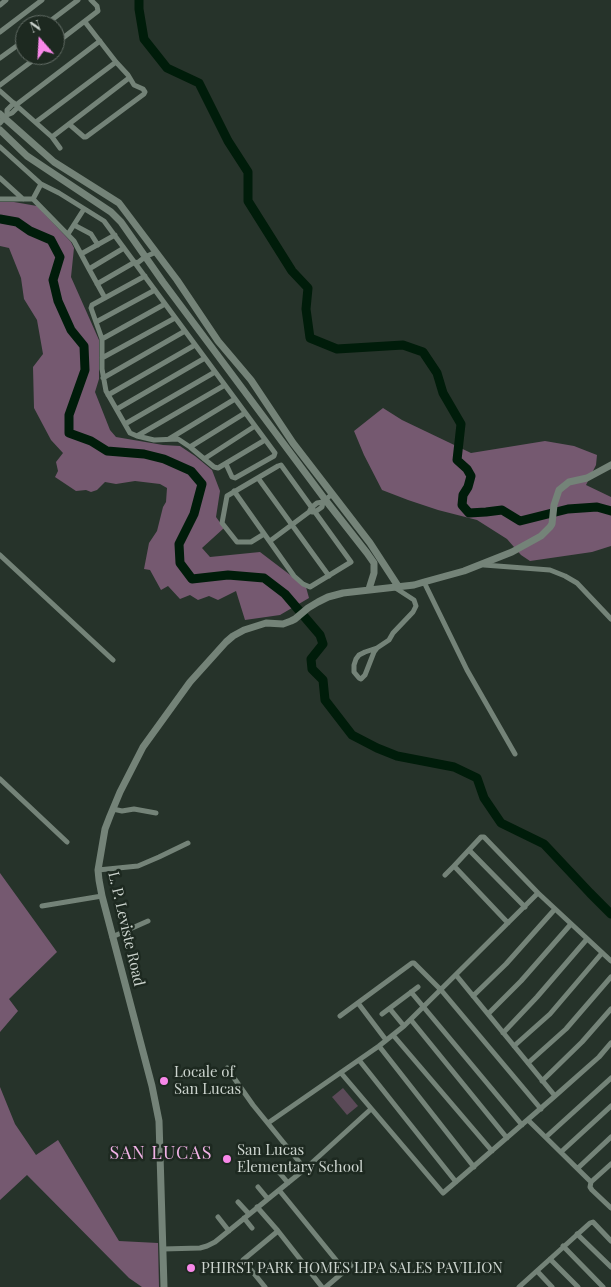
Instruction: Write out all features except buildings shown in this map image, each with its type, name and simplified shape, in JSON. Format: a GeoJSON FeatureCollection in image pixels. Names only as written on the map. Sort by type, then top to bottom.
{"type":"FeatureCollection","features":[{"type":"Feature","properties":{"kind":"street"},"geometry":{"type":"LineString","coordinates":[[0,5],[6,0]]}},
{"type":"Feature","properties":{"kind":"street"},"geometry":{"type":"LineString","coordinates":[[0,32],[42,0]]}},
{"type":"Feature","properties":{"kind":"street"},"geometry":{"type":"LineString","coordinates":[[58,15],[78,0]]}},
{"type":"Feature","properties":{"kind":"street"},"geometry":{"type":"LineString","coordinates":[[65,37],[98,12],[97,6],[91,0]]}},
{"type":"Feature","properties":{"kind":"street"},"geometry":{"type":"LineString","coordinates":[[69,124],[86,137],[144,94],[144,90],[134,85],[85,22]]}},
{"type":"Feature","properties":{"kind":"street"},"geometry":{"type":"LineString","coordinates":[[100,42],[7,110],[3,117],[54,162],[119,204],[177,280],[218,341],[250,380],[293,443],[381,559],[395,586],[414,600],[416,606],[414,612],[393,633],[389,640],[377,648],[362,653],[356,659],[354,672],[359,678],[362,679],[365,675],[377,648]]}},
{"type":"Feature","properties":{"kind":"street"},"geometry":{"type":"LineString","coordinates":[[0,58],[15,47]]}},
{"type":"Feature","properties":{"kind":"street"},"geometry":{"type":"LineString","coordinates":[[36,122],[116,62]]}},
{"type":"Feature","properties":{"kind":"street"},"geometry":{"type":"LineString","coordinates":[[0,85],[27,65]]}},
{"type":"Feature","properties":{"kind":"street"},"geometry":{"type":"LineString","coordinates":[[52,137],[129,78]]}},
{"type":"Feature","properties":{"kind":"street"},"geometry":{"type":"LineString","coordinates":[[0,91],[52,137],[60,148]]}},
{"type":"Feature","properties":{"kind":"street"},"geometry":{"type":"LineString","coordinates":[[0,130],[27,156],[111,212],[121,222],[324,501],[374,563],[374,573],[368,589]]}},
{"type":"Feature","properties":{"kind":"street"},"geometry":{"type":"LineString","coordinates":[[0,147],[41,184],[104,221],[275,453],[274,456],[235,478],[232,477],[226,464]]}},
{"type":"Feature","properties":{"kind":"street"},"geometry":{"type":"LineString","coordinates":[[0,178],[24,199]]}},
{"type":"Feature","properties":{"kind":"street"},"geometry":{"type":"LineString","coordinates":[[34,199],[41,184]]}},
{"type":"Feature","properties":{"kind":"street"},"geometry":{"type":"LineString","coordinates":[[0,199],[34,199],[74,241],[105,298]]}},
{"type":"Feature","properties":{"kind":"street"},"geometry":{"type":"LineString","coordinates":[[68,234],[84,209]]}},
{"type":"Feature","properties":{"kind":"street"},"geometry":{"type":"LineString","coordinates":[[74,225],[91,234],[98,245]]}},
{"type":"Feature","properties":{"kind":"street"},"geometry":{"type":"LineString","coordinates":[[81,254],[115,235]]}},
{"type":"Feature","properties":{"kind":"street"},"geometry":{"type":"LineString","coordinates":[[89,269],[124,248]]}},
{"type":"Feature","properties":{"kind":"street"},"geometry":{"type":"LineString","coordinates":[[97,284],[156,252]]}},
{"type":"Feature","properties":{"kind":"street"},"geometry":{"type":"LineString","coordinates":[[145,276],[91,308],[102,339],[106,391],[130,433],[154,440],[178,439],[216,468],[265,440]]}},
{"type":"Feature","properties":{"kind":"street"},"geometry":{"type":"LineString","coordinates":[[96,322],[155,290]]}},
{"type":"Feature","properties":{"kind":"street"},"geometry":{"type":"LineString","coordinates":[[102,339],[165,304]]}},
{"type":"Feature","properties":{"kind":"street"},"geometry":{"type":"LineString","coordinates":[[102,358],[175,318]]}},
{"type":"Feature","properties":{"kind":"street"},"geometry":{"type":"LineString","coordinates":[[104,378],[185,331]]}},
{"type":"Feature","properties":{"kind":"street"},"geometry":{"type":"LineString","coordinates":[[108,395],[195,345]]}},
{"type":"Feature","properties":{"kind":"street"},"geometry":{"type":"LineString","coordinates":[[116,409],[205,358]]}},
{"type":"Feature","properties":{"kind":"street"},"geometry":{"type":"LineString","coordinates":[[125,424],[215,372]]}},
{"type":"Feature","properties":{"kind":"street"},"geometry":{"type":"LineString","coordinates":[[138,436],[225,385]]}},
{"type":"Feature","properties":{"kind":"street"},"geometry":{"type":"LineString","coordinates":[[169,440],[235,399]]}},
{"type":"Feature","properties":{"kind":"street"},"geometry":{"type":"LineString","coordinates":[[190,447],[245,413]]}},
{"type":"Feature","properties":{"kind":"street"},"geometry":{"type":"LineString","coordinates":[[204,459],[255,426]]}},
{"type":"Feature","properties":{"kind":"street"},"geometry":{"type":"LineString","coordinates":[[234,491],[294,576],[303,584],[310,587],[349,564],[350,561],[312,511],[281,465],[278,466],[258,478],[234,491],[226,496],[222,523],[237,542],[252,542],[264,534]]}},
{"type":"Feature","properties":{"kind":"street","name":"L. P. Leviste Road"},"geometry":{"type":"LineString","coordinates":[[164,1287],[159,1121],[152,1086],[98,880],[98,870],[106,829],[113,808],[139,754],[190,682],[226,642],[238,633],[266,624],[283,624],[291,621],[308,608],[328,597],[368,589],[414,585],[464,571],[512,552],[540,536],[552,524],[554,505],[559,490],[568,482],[587,478],[611,465]]}},
{"type":"Feature","properties":{"kind":"street"},"geometry":{"type":"LineString","coordinates":[[258,478],[329,576]]}},
{"type":"Feature","properties":{"kind":"street"},"geometry":{"type":"LineString","coordinates":[[270,541],[312,511],[317,503],[324,501],[332,494]]}},
{"type":"Feature","properties":{"kind":"street"},"geometry":{"type":"LineString","coordinates":[[0,555],[113,660]]}},
{"type":"Feature","properties":{"kind":"street"},"geometry":{"type":"LineString","coordinates":[[374,563],[381,559]]}},
{"type":"Feature","properties":{"kind":"street"},"geometry":{"type":"LineString","coordinates":[[481,564],[550,570],[565,576],[576,583],[611,619]]}},
{"type":"Feature","properties":{"kind":"street"},"geometry":{"type":"LineString","coordinates":[[424,582],[467,670],[515,754]]}},
{"type":"Feature","properties":{"kind":"street"},"geometry":{"type":"LineString","coordinates":[[0,779],[67,842]]}},
{"type":"Feature","properties":{"kind":"street"},"geometry":{"type":"LineString","coordinates":[[113,808],[156,813]]}},
{"type":"Feature","properties":{"kind":"street"},"geometry":{"type":"LineString","coordinates":[[445,875],[481,838],[484,838],[538,893],[611,962]]}},
{"type":"Feature","properties":{"kind":"street"},"geometry":{"type":"LineString","coordinates":[[98,870],[138,866],[188,843]]}},
{"type":"Feature","properties":{"kind":"street"},"geometry":{"type":"LineString","coordinates":[[469,850],[524,907]]}},
{"type":"Feature","properties":{"kind":"street"},"geometry":{"type":"LineString","coordinates":[[454,866],[508,923]]}},
{"type":"Feature","properties":{"kind":"street"},"geometry":{"type":"LineString","coordinates":[[268,1123],[379,1046],[404,1026],[538,893]]}},
{"type":"Feature","properties":{"kind":"street"},"geometry":{"type":"LineString","coordinates":[[42,906],[102,896]]}},
{"type":"Feature","properties":{"kind":"street"},"geometry":{"type":"LineString","coordinates":[[473,996],[506,964],[555,909]]}},
{"type":"Feature","properties":{"kind":"street"},"geometry":{"type":"LineString","coordinates":[[112,937],[148,921]]}},
{"type":"Feature","properties":{"kind":"street"},"geometry":{"type":"LineString","coordinates":[[488,1014],[571,924]]}},
{"type":"Feature","properties":{"kind":"street"},"geometry":{"type":"LineString","coordinates":[[503,1033],[587,939]]}},
{"type":"Feature","properties":{"kind":"street"},"geometry":{"type":"LineString","coordinates":[[514,1046],[550,1014],[602,953]]}},
{"type":"Feature","properties":{"kind":"street"},"geometry":{"type":"LineString","coordinates":[[340,1016],[413,963],[441,990],[541,1109]]}},
{"type":"Feature","properties":{"kind":"street"},"geometry":{"type":"LineString","coordinates":[[456,975],[555,1096]]}},
{"type":"Feature","properties":{"kind":"street"},"geometry":{"type":"LineString","coordinates":[[528,1063],[566,1028],[611,977]]}},
{"type":"Feature","properties":{"kind":"street"},"geometry":{"type":"LineString","coordinates":[[382,1014],[418,987]]}},
{"type":"Feature","properties":{"kind":"street"},"geometry":{"type":"LineString","coordinates":[[412,992],[522,1125]]}},
{"type":"Feature","properties":{"kind":"street"},"geometry":{"type":"LineString","coordinates":[[358,1003],[386,1040]]}},
{"type":"Feature","properties":{"kind":"street"},"geometry":{"type":"LineString","coordinates":[[390,1009],[404,1026]]}},
{"type":"Feature","properties":{"kind":"street"},"geometry":{"type":"LineString","coordinates":[[542,1081],[582,1042],[611,1009]]}},
{"type":"Feature","properties":{"kind":"street"},"geometry":{"type":"LineString","coordinates":[[410,1020],[508,1138]]}},
{"type":"Feature","properties":{"kind":"street"},"geometry":{"type":"LineString","coordinates":[[393,1035],[492,1151]]}},
{"type":"Feature","properties":{"kind":"street"},"geometry":{"type":"LineString","coordinates":[[341,1073],[443,1193],[541,1109],[599,1057],[611,1043]]}},
{"type":"Feature","properties":{"kind":"street"},"geometry":{"type":"LineString","coordinates":[[379,1046],[474,1166]]}},
{"type":"Feature","properties":{"kind":"street"},"geometry":{"type":"LineString","coordinates":[[359,1060],[456,1182]]}},
{"type":"Feature","properties":{"kind":"street"},"geometry":{"type":"LineString","coordinates":[[226,1068],[305,1169]]}},
{"type":"Feature","properties":{"kind":"street"},"geometry":{"type":"LineString","coordinates":[[546,1137],[611,1078]]}},
{"type":"Feature","properties":{"kind":"street"},"geometry":{"type":"LineString","coordinates":[[561,1152],[611,1106]]}},
{"type":"Feature","properties":{"kind":"street"},"geometry":{"type":"LineString","coordinates":[[163,1249],[200,1248],[215,1242],[305,1169],[371,1109]]}},
{"type":"Feature","properties":{"kind":"street"},"geometry":{"type":"LineString","coordinates":[[528,1120],[592,1182]]}},
{"type":"Feature","properties":{"kind":"street"},"geometry":{"type":"LineString","coordinates":[[578,1168],[611,1137]]}},
{"type":"Feature","properties":{"kind":"street"},"geometry":{"type":"LineString","coordinates":[[610,1166],[590,1186],[611,1208]]}},
{"type":"Feature","properties":{"kind":"street"},"geometry":{"type":"LineString","coordinates":[[278,1171],[288,1183]]}},
{"type":"Feature","properties":{"kind":"street"},"geometry":{"type":"LineString","coordinates":[[258,1187],[268,1200]]}},
{"type":"Feature","properties":{"kind":"street"},"geometry":{"type":"LineString","coordinates":[[279,1190],[345,1271]]}},
{"type":"Feature","properties":{"kind":"street"},"geometry":{"type":"LineString","coordinates":[[238,1202],[252,1228]]}},
{"type":"Feature","properties":{"kind":"street"},"geometry":{"type":"LineString","coordinates":[[258,1207],[322,1287]]}},
{"type":"Feature","properties":{"kind":"street"},"geometry":{"type":"LineString","coordinates":[[218,1217],[229,1231]]}},
{"type":"Feature","properties":{"kind":"street"},"geometry":{"type":"LineString","coordinates":[[522,1286],[591,1222],[611,1241]]}},
{"type":"Feature","properties":{"kind":"street"},"geometry":{"type":"LineString","coordinates":[[265,1287],[243,1260],[278,1231]]}},
{"type":"Feature","properties":{"kind":"street"},"geometry":{"type":"LineString","coordinates":[[577,1234],[611,1267]]}},
{"type":"Feature","properties":{"kind":"street"},"geometry":{"type":"LineString","coordinates":[[563,1246],[603,1287]]}},
{"type":"Feature","properties":{"kind":"street"},"geometry":{"type":"LineString","coordinates":[[550,1259],[578,1287]]}},
{"type":"Feature","properties":{"kind":"street"},"geometry":{"type":"LineString","coordinates":[[326,1287],[354,1263]]}},
{"type":"Feature","properties":{"kind":"street"},"geometry":{"type":"LineString","coordinates":[[537,1271],[552,1287]]}},
{"type":"Feature","properties":{"kind":"shaded area"},"geometry":{"type":"Polygon","coordinates":[[[0,202],[14,202],[37,206],[71,242],[74,248],[71,277],[99,340],[99,379],[95,392],[110,430],[116,437],[180,446],[212,470],[220,491],[216,517],[224,528],[202,548],[210,557],[260,552],[306,587],[309,598],[280,615],[245,620],[236,591],[218,600],[209,596],[198,600],[190,595],[180,599],[168,586],[161,590],[150,570],[144,569],[149,543],[157,531],[166,502],[167,488],[160,484],[135,481],[116,484],[105,482],[97,490],[91,492],[86,490],[76,491],[55,477],[58,471],[56,462],[63,453],[51,440],[34,408],[33,367],[43,354],[37,320],[24,299],[21,278],[9,248],[0,246],[0,202]]]}},
{"type":"Feature","properties":{"kind":"shaded area"},"geometry":{"type":"Polygon","coordinates":[[[383,408],[402,420],[471,453],[545,441],[574,446],[597,455],[596,465],[586,485],[611,497],[611,546],[592,552],[530,561],[521,555],[507,539],[477,520],[438,510],[382,490],[354,431],[383,408]]]}},
{"type":"Feature","properties":{"kind":"shaded area"},"geometry":{"type":"Polygon","coordinates":[[[0,873],[57,952],[9,999],[18,1011],[0,1032],[0,873]]]}},
{"type":"Feature","properties":{"kind":"shaded area"},"geometry":{"type":"Polygon","coordinates":[[[0,1087],[15,1124],[36,1155],[58,1140],[119,1241],[158,1243],[159,1287],[142,1287],[129,1278],[27,1175],[0,1200],[0,1087]]]}},
{"type":"Feature","properties":{"kind":"shaded area"},"geometry":{"type":"Polygon","coordinates":[[[343,1088],[358,1106],[347,1115],[332,1097],[343,1088]]]}},
{"type":"Feature","properties":{"kind":"waterway"},"geometry":{"type":"LineString","coordinates":[[139,0],[144,39],[167,68],[199,83],[228,141],[248,172],[248,201],[292,271],[308,288],[306,309],[310,338],[337,349],[403,345],[423,352],[437,373],[443,393],[461,424],[457,460],[467,469],[471,476],[468,487],[463,495],[462,505],[469,513],[502,510],[520,521],[568,509],[597,507],[611,511]]}},
{"type":"Feature","properties":{"kind":"waterway"},"geometry":{"type":"LineString","coordinates":[[0,219],[17,222],[30,231],[51,240],[60,257],[53,280],[58,301],[71,330],[84,346],[85,370],[69,415],[69,433],[91,441],[107,451],[144,454],[164,459],[191,471],[202,484],[194,514],[179,544],[180,563],[192,579],[228,575],[264,578],[285,594],[320,635],[323,644],[311,659],[312,669],[323,680],[325,700],[352,735],[397,756],[454,767],[477,778],[484,798],[501,823],[544,844],[611,914]]}},
{"type":"Feature","properties":{"kind":"place","name":"Locale of San Lucas"},"geometry":{"type":"Point","coordinates":[164,1081]}},
{"type":"Feature","properties":{"kind":"place","name":"San Lucas Elementary School"},"geometry":{"type":"Point","coordinates":[227,1159]}},
{"type":"Feature","properties":{"kind":"place","name":"PHIRST PARK HOMES LIPA SALES PAVILION"},"geometry":{"type":"Point","coordinates":[191,1268]}},
{"type":"Feature","properties":{"kind":"district","name":"SAN LUCAS"},"geometry":{"type":"Point","coordinates":[161,1153]}}]}
